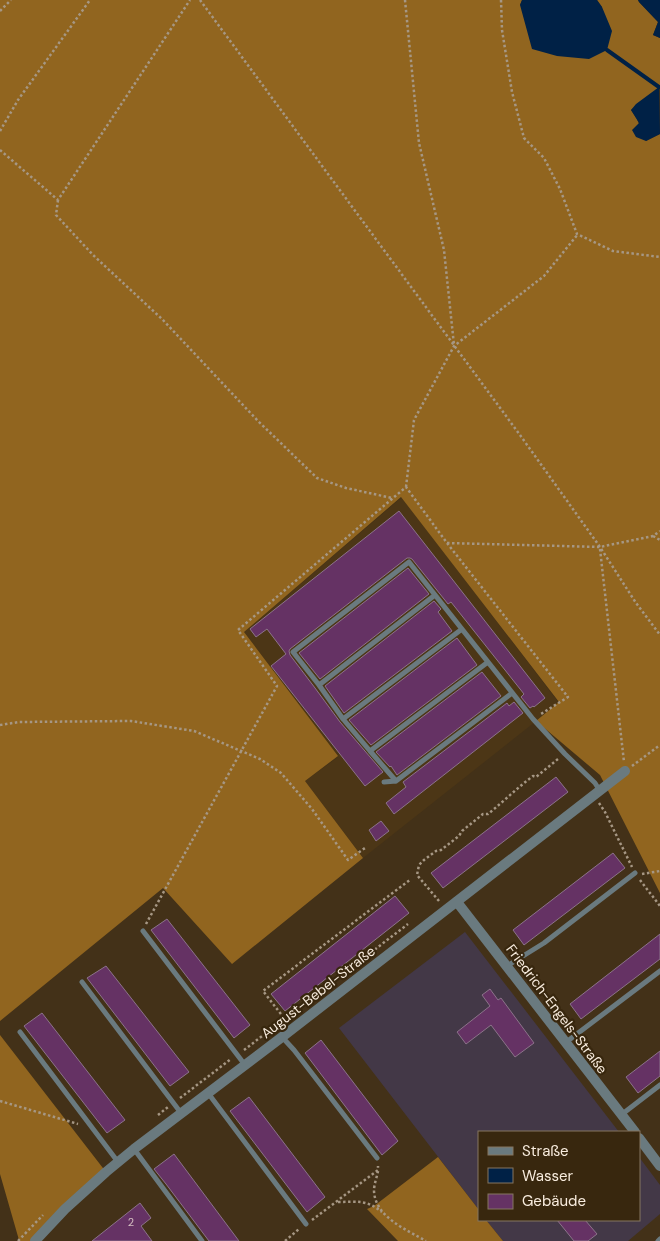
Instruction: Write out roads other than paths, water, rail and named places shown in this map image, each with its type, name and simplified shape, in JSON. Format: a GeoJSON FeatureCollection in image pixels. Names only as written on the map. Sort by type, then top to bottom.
{"type":"FeatureCollection","features":[{"type":"Feature","properties":{"kind":"street","name":"August-Bebel-Straße"},"geometry":{"type":"LineString","coordinates":[[35,1241],[65,1209],[134,1149],[245,1066],[625,771]]}},
{"type":"Feature","properties":{"kind":"street","name":"Friedrich-Engels-Straße"},"geometry":{"type":"LineString","coordinates":[[457,902],[633,1131]]}},
{"type":"Feature","properties":{"kind":"street"},"geometry":{"type":"LineString","coordinates":[[640,1139],[660,1166]]}},
{"type":"Feature","properties":{"kind":"lane"},"geometry":{"type":"LineString","coordinates":[[396,781],[343,719],[319,684],[293,652],[409,562],[533,719],[594,783],[597,793]]}},
{"type":"Feature","properties":{"kind":"lane"},"geometry":{"type":"LineString","coordinates":[[319,684],[435,595]]}},
{"type":"Feature","properties":{"kind":"lane"},"geometry":{"type":"LineString","coordinates":[[343,719],[462,629]]}},
{"type":"Feature","properties":{"kind":"lane"},"geometry":{"type":"LineString","coordinates":[[370,751],[488,662]]}},
{"type":"Feature","properties":{"kind":"lane"},"geometry":{"type":"LineString","coordinates":[[384,782],[396,781],[512,693]]}},
{"type":"Feature","properties":{"kind":"lane"},"geometry":{"type":"LineString","coordinates":[[506,966],[544,943],[635,873]]}},
{"type":"Feature","properties":{"kind":"lane"},"geometry":{"type":"LineString","coordinates":[[143,930],[245,1066]]}},
{"type":"Feature","properties":{"kind":"lane"},"geometry":{"type":"LineString","coordinates":[[565,1043],[660,971]]}},
{"type":"Feature","properties":{"kind":"lane"},"geometry":{"type":"LineString","coordinates":[[82,982],[181,1114]]}},
{"type":"Feature","properties":{"kind":"lane"},"geometry":{"type":"LineString","coordinates":[[20,1032],[118,1163]]}},
{"type":"Feature","properties":{"kind":"lane"},"geometry":{"type":"LineString","coordinates":[[282,1037],[377,1158]]}},
{"type":"Feature","properties":{"kind":"lane"},"geometry":{"type":"LineString","coordinates":[[621,1115],[660,1085]]}},
{"type":"Feature","properties":{"kind":"lane"},"geometry":{"type":"LineString","coordinates":[[208,1093],[306,1224]]}},
{"type":"Feature","properties":{"kind":"lane"},"geometry":{"type":"LineString","coordinates":[[134,1149],[202,1241]]}},
{"type":"Feature","properties":{"kind":"water"},"geometry":{"type":"Polygon","coordinates":[[[522,0],[597,0],[612,31],[607,50],[589,59],[557,56],[532,49],[520,5],[522,0]]]}},
{"type":"Feature","properties":{"kind":"water"},"geometry":{"type":"Polygon","coordinates":[[[638,0],[660,0],[660,38],[653,35],[658,22],[638,0]]]}},
{"type":"Feature","properties":{"kind":"water"},"geometry":{"type":"Polygon","coordinates":[[[659,87],[660,134],[646,141],[636,137],[632,130],[639,123],[631,110],[659,87]]]}},
{"type":"Feature","properties":{"kind":"waterway"},"geometry":{"type":"LineString","coordinates":[[607,50],[659,87]]}}]}
